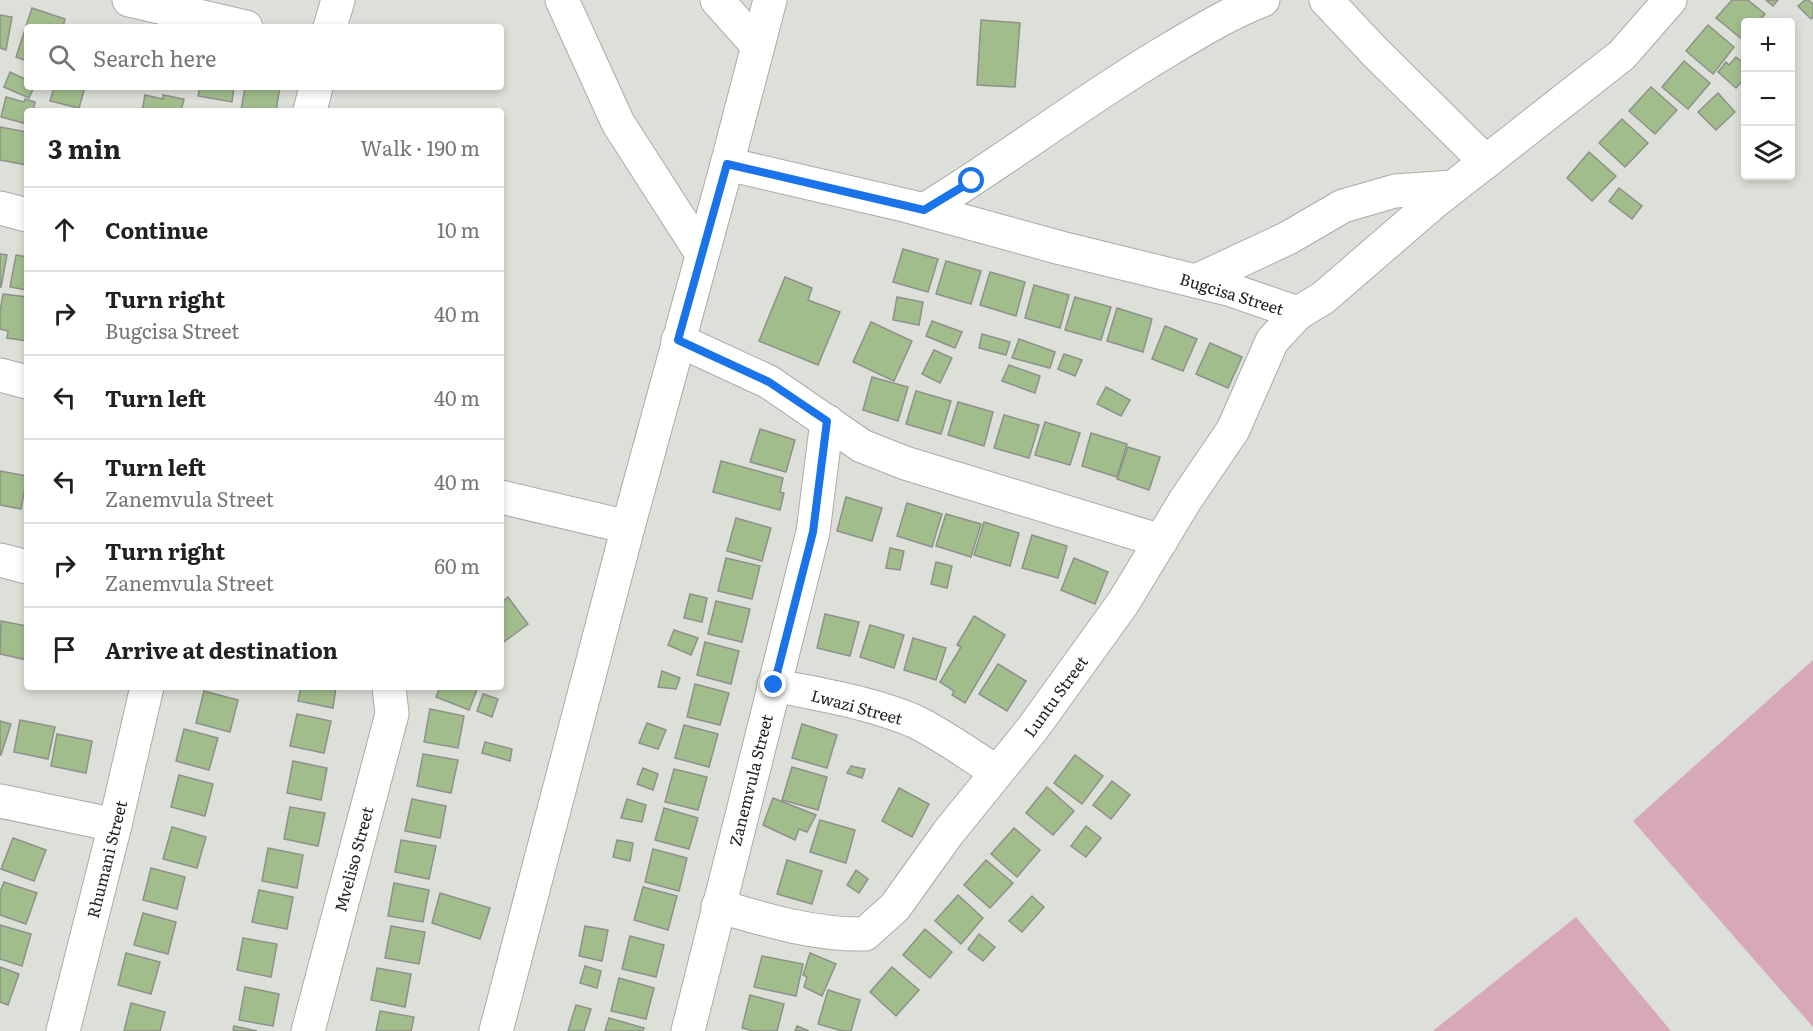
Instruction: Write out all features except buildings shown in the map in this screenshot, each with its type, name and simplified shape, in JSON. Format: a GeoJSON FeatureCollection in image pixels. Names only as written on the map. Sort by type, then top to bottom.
{"type":"FeatureCollection","features":[{"type":"Feature","properties":{"kind":"street"},"geometry":{"type":"LineString","coordinates":[[129,0],[233,24]]}},
{"type":"Feature","properties":{"kind":"street"},"geometry":{"type":"LineString","coordinates":[[331,24],[338,0]]}},
{"type":"Feature","properties":{"kind":"street"},"geometry":{"type":"LineString","coordinates":[[562,0],[618,123],[702,254]]}},
{"type":"Feature","properties":{"kind":"street"},"geometry":{"type":"LineString","coordinates":[[717,0],[758,46]]}},
{"type":"Feature","properties":{"kind":"street"},"geometry":{"type":"LineString","coordinates":[[496,1031],[628,527],[770,0]]}},
{"type":"Feature","properties":{"kind":"street"},"geometry":{"type":"LineString","coordinates":[[924,210],[972,181],[1084,102],[1151,60],[1233,12],[1263,0]]}},
{"type":"Feature","properties":{"kind":"street"},"geometry":{"type":"LineString","coordinates":[[1326,0],[1486,162]]}},
{"type":"Feature","properties":{"kind":"street","name":"Bugcisa Street"},"geometry":{"type":"LineString","coordinates":[[727,164],[924,210],[1061,248],[1228,289],[1298,313],[1323,298],[1454,187],[1622,55],[1670,0]]}},
{"type":"Feature","properties":{"kind":"street"},"geometry":{"type":"LineString","coordinates":[[311,108],[315,90]]}},
{"type":"Feature","properties":{"kind":"street"},"geometry":{"type":"LineString","coordinates":[[1196,281],[1288,238],[1343,206],[1395,191],[1454,187]]}},
{"type":"Feature","properties":{"kind":"street"},"geometry":{"type":"LineString","coordinates":[[0,208],[24,214]]}},
{"type":"Feature","properties":{"kind":"street","name":"Luntu Street"},"geometry":{"type":"LineString","coordinates":[[718,906],[771,922],[838,934],[865,934],[895,907],[948,833],[1033,728],[1123,603],[1186,499],[1233,430],[1272,341],[1298,313]]}},
{"type":"Feature","properties":{"kind":"street"},"geometry":{"type":"LineString","coordinates":[[678,340],[769,382],[862,446],[905,463],[1161,541]]}},
{"type":"Feature","properties":{"kind":"street"},"geometry":{"type":"LineString","coordinates":[[0,375],[24,381]]}},
{"type":"Feature","properties":{"kind":"street","name":"Zanemvula Street"},"geometry":{"type":"LineString","coordinates":[[688,1031],[813,532],[827,421]]}},
{"type":"Feature","properties":{"kind":"street"},"geometry":{"type":"LineString","coordinates":[[504,498],[628,527]]}},
{"type":"Feature","properties":{"kind":"street"},"geometry":{"type":"LineString","coordinates":[[0,560],[24,566]]}},
{"type":"Feature","properties":{"kind":"street","name":"Lwazi Street"},"geometry":{"type":"LineString","coordinates":[[774,685],[875,707],[914,721],[997,772]]}},
{"type":"Feature","properties":{"kind":"street","name":"Rhumani Street"},"geometry":{"type":"LineString","coordinates":[[63,1031],[146,690]]}},
{"type":"Feature","properties":{"kind":"street","name":"Mveliso Street"},"geometry":{"type":"LineString","coordinates":[[308,1031],[392,714],[389,690]]}},
{"type":"Feature","properties":{"kind":"street"},"geometry":{"type":"LineString","coordinates":[[0,801],[115,825]]}},
{"type":"Feature","properties":{"kind":"shaded area"},"geometry":{"type":"Polygon","coordinates":[[[1813,660],[1813,1027],[1633,821],[1813,660]]]}},
{"type":"Feature","properties":{"kind":"shaded area"},"geometry":{"type":"Polygon","coordinates":[[[1576,917],[1671,1031],[1433,1031],[1434,1030],[1576,917]]]}},
{"type":"Feature","properties":{"kind":"route"},"geometry":{"type":"LineString","coordinates":[[774,685],[813,532],[827,421],[769,382],[678,340],[727,164],[924,210],[972,181]]}}]}
